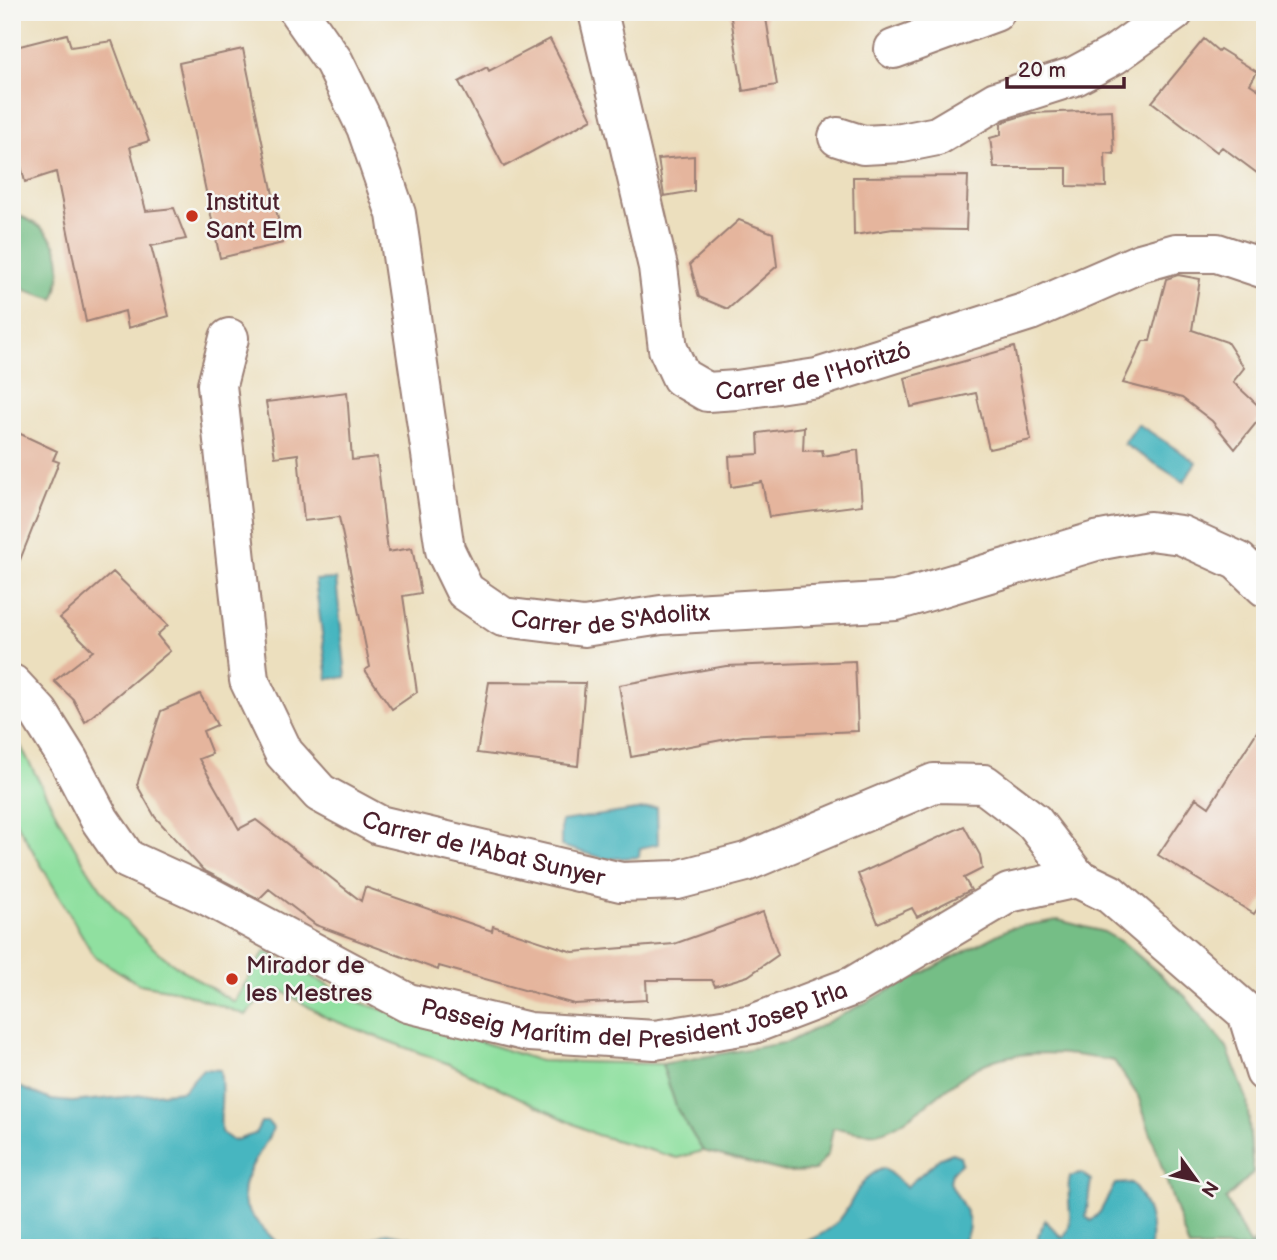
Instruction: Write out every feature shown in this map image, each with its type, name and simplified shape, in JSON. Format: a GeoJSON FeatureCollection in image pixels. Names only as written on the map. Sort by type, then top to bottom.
{"type":"FeatureCollection","features":[{"type":"Feature","properties":{"kind":"street","name":"Carrer de S'Adolitx"},"geometry":{"type":"LineString","coordinates":[[299,12],[334,62],[366,127],[396,214],[444,550],[465,591],[503,617],[584,627],[661,615],[896,601],[1096,541],[1150,531],[1181,536],[1238,561],[1265,587]]}},
{"type":"Feature","properties":{"kind":"street","name":"Carrer de l'Horitzó"},"geometry":{"type":"LineString","coordinates":[[598,12],[658,267],[668,349],[681,377],[707,392],[817,378],[1030,311],[1140,263],[1176,253],[1216,253],[1265,269]]}},
{"type":"Feature","properties":{"kind":"street"},"geometry":{"type":"LineString","coordinates":[[894,49],[996,12]]}},
{"type":"Feature","properties":{"kind":"street"},"geometry":{"type":"LineString","coordinates":[[838,137],[863,145],[902,144],[937,136],[996,101],[1074,76],[1114,55],[1174,12]]}},
{"type":"Feature","properties":{"kind":"street","name":"Carrer de l'Abat Sunyer"},"geometry":{"type":"LineString","coordinates":[[229,338],[217,385],[249,680],[284,753],[320,793],[379,825],[621,882],[677,880],[746,862],[934,783],[984,784],[1034,822],[1077,878]]}},
{"type":"Feature","properties":{"kind":"street","name":"Passeig Marítim del President Josep Irla"},"geometry":{"type":"LineString","coordinates":[[12,684],[39,713],[69,761],[100,820],[127,859],[208,896],[408,1003],[528,1032],[655,1040],[753,1024],[853,986],[1009,892],[1077,878]]}},
{"type":"Feature","properties":{"kind":"street"},"geometry":{"type":"LineString","coordinates":[[1077,878],[1110,894],[1247,1013],[1265,1072]]}},
{"type":"Feature","properties":{"kind":"green space"},"geometry":{"type":"Polygon","coordinates":[[[12,213],[39,227],[49,235],[55,245],[60,269],[54,299],[25,290],[12,274],[12,213]]]}},
{"type":"Feature","properties":{"kind":"green space"},"geometry":{"type":"Polygon","coordinates":[[[12,730],[76,850],[115,907],[137,933],[162,955],[206,985],[234,1002],[265,951],[359,1002],[540,1061],[662,1064],[677,1109],[703,1151],[677,1158],[597,1135],[449,1064],[327,1018],[281,990],[265,994],[246,1015],[179,991],[139,984],[94,956],[12,815],[12,730]]]}},
{"type":"Feature","properties":{"kind":"green space"},"geometry":{"type":"Polygon","coordinates":[[[1058,920],[1104,932],[1125,944],[1185,996],[1227,1048],[1247,1099],[1253,1173],[1226,1199],[1250,1246],[1265,1232],[1265,1248],[1189,1248],[1138,1096],[1114,1061],[1044,1053],[1015,1055],[984,1064],[890,1129],[861,1133],[833,1128],[828,1154],[814,1171],[786,1172],[703,1151],[677,1109],[662,1064],[789,1042],[1010,928],[1058,920]]]}},
{"type":"Feature","properties":{"kind":"water"},"geometry":{"type":"Polygon","coordinates":[[[1138,424],[1196,462],[1184,482],[1124,444],[1138,424]]]}},
{"type":"Feature","properties":{"kind":"water"},"geometry":{"type":"Polygon","coordinates":[[[336,579],[346,677],[328,679],[315,580],[336,579]]]}},
{"type":"Feature","properties":{"kind":"water"},"geometry":{"type":"Polygon","coordinates":[[[657,807],[658,844],[640,848],[639,857],[606,859],[561,846],[561,821],[657,807]]]}},
{"type":"Feature","properties":{"kind":"water"},"geometry":{"type":"Polygon","coordinates":[[[203,1069],[220,1070],[221,1132],[233,1141],[255,1134],[261,1122],[268,1122],[273,1128],[243,1189],[248,1210],[282,1248],[12,1248],[12,1084],[51,1100],[72,1102],[183,1091],[203,1069]]]}},
{"type":"Feature","properties":{"kind":"water"},"geometry":{"type":"Polygon","coordinates":[[[952,1153],[960,1156],[962,1163],[952,1172],[950,1182],[969,1222],[965,1238],[958,1248],[772,1248],[810,1240],[832,1227],[865,1180],[884,1168],[906,1187],[940,1158],[952,1153]]]}},
{"type":"Feature","properties":{"kind":"water"},"geometry":{"type":"Polygon","coordinates":[[[1081,1173],[1091,1180],[1086,1217],[1091,1221],[1100,1212],[1115,1184],[1131,1183],[1148,1213],[1150,1248],[1039,1248],[1038,1236],[1045,1220],[1062,1238],[1067,1233],[1070,1218],[1070,1177],[1081,1173]]]}},
{"type":"Feature","properties":{"kind":"water"},"geometry":{"type":"Polygon","coordinates":[[[387,1233],[412,1238],[426,1248],[352,1248],[387,1233]]]}},
{"type":"Feature","properties":{"kind":"building"},"geometry":{"type":"Polygon","coordinates":[[[730,12],[765,12],[777,85],[743,91],[730,12]]]}},
{"type":"Feature","properties":{"kind":"building"},"geometry":{"type":"Polygon","coordinates":[[[67,34],[71,47],[112,41],[149,141],[130,147],[146,211],[174,208],[186,239],[151,246],[169,316],[128,328],[125,311],[86,322],[56,172],[25,182],[12,129],[12,48],[67,34]]]}},
{"type":"Feature","properties":{"kind":"building"},"geometry":{"type":"Polygon","coordinates":[[[550,39],[592,119],[504,167],[459,82],[487,67],[489,71],[550,39]]]}},
{"type":"Feature","properties":{"kind":"building"},"geometry":{"type":"Polygon","coordinates":[[[1204,39],[1218,51],[1220,49],[1257,72],[1250,84],[1265,94],[1265,179],[1222,147],[1217,152],[1152,102],[1204,39]]]}},
{"type":"Feature","properties":{"kind":"building"},"geometry":{"type":"Polygon","coordinates":[[[243,49],[283,243],[220,258],[179,63],[243,49]]]}},
{"type":"Feature","properties":{"kind":"building"},"geometry":{"type":"Polygon","coordinates":[[[1112,110],[1114,154],[1105,153],[1106,187],[1067,186],[1067,168],[994,168],[990,138],[1001,135],[1001,124],[1005,121],[1032,113],[1112,110]]]}},
{"type":"Feature","properties":{"kind":"building"},"geometry":{"type":"Polygon","coordinates":[[[694,156],[694,191],[664,196],[658,159],[694,156]]]}},
{"type":"Feature","properties":{"kind":"building"},"geometry":{"type":"Polygon","coordinates":[[[968,176],[966,230],[893,229],[854,235],[853,177],[968,176]]]}},
{"type":"Feature","properties":{"kind":"building"},"geometry":{"type":"Polygon","coordinates":[[[739,220],[773,233],[777,266],[728,309],[699,297],[690,264],[739,220]]]}},
{"type":"Feature","properties":{"kind":"building"},"geometry":{"type":"Polygon","coordinates":[[[1178,275],[1200,279],[1192,330],[1227,342],[1244,368],[1233,382],[1265,412],[1235,449],[1212,421],[1182,398],[1123,383],[1143,341],[1150,341],[1166,279],[1178,275]]]}},
{"type":"Feature","properties":{"kind":"building"},"geometry":{"type":"Polygon","coordinates":[[[1014,347],[1031,440],[989,449],[976,393],[911,407],[905,378],[1014,347]]]}},
{"type":"Feature","properties":{"kind":"building"},"geometry":{"type":"Polygon","coordinates":[[[347,392],[352,460],[377,457],[388,552],[412,548],[421,593],[403,596],[417,692],[392,709],[365,670],[370,667],[339,517],[304,521],[298,454],[275,457],[266,402],[347,392]]]}},
{"type":"Feature","properties":{"kind":"building"},"geometry":{"type":"Polygon","coordinates":[[[804,427],[803,451],[822,450],[823,456],[858,450],[862,505],[769,517],[762,482],[731,487],[729,456],[759,454],[758,433],[804,427]]]}},
{"type":"Feature","properties":{"kind":"building"},"geometry":{"type":"Polygon","coordinates":[[[12,430],[57,451],[53,460],[59,462],[14,575],[12,430]]]}},
{"type":"Feature","properties":{"kind":"building"},"geometry":{"type":"Polygon","coordinates":[[[113,572],[168,625],[157,635],[170,651],[85,722],[73,699],[54,681],[93,651],[60,618],[113,572]]]}},
{"type":"Feature","properties":{"kind":"building"},"geometry":{"type":"Polygon","coordinates":[[[855,661],[858,731],[743,736],[631,757],[619,685],[726,666],[855,661]]]}},
{"type":"Feature","properties":{"kind":"building"},"geometry":{"type":"Polygon","coordinates":[[[489,682],[585,683],[578,766],[477,753],[489,682]]]}},
{"type":"Feature","properties":{"kind":"building"},"geometry":{"type":"Polygon","coordinates":[[[200,694],[217,725],[203,731],[212,754],[199,759],[239,829],[256,820],[361,901],[365,887],[492,931],[493,926],[573,952],[674,944],[763,912],[778,955],[748,976],[715,986],[712,980],[646,980],[647,1000],[574,1004],[439,966],[438,970],[316,925],[269,889],[259,899],[203,870],[155,817],[137,785],[161,711],[200,694]]]}},
{"type":"Feature","properties":{"kind":"building"},"geometry":{"type":"Polygon","coordinates":[[[1265,719],[1265,897],[1254,914],[1158,855],[1196,798],[1209,807],[1265,719]]]}},
{"type":"Feature","properties":{"kind":"building"},"geometry":{"type":"Polygon","coordinates":[[[964,826],[980,855],[982,869],[964,878],[971,890],[917,917],[912,908],[878,923],[858,874],[964,826]]]}},
{"type":"Feature","properties":{"kind":"place","name":"Institut Sant Elm"},"geometry":{"type":"Point","coordinates":[192,216]}},
{"type":"Feature","properties":{"kind":"place","name":"Mirador de les Mestres"},"geometry":{"type":"Point","coordinates":[232,979]}}]}
